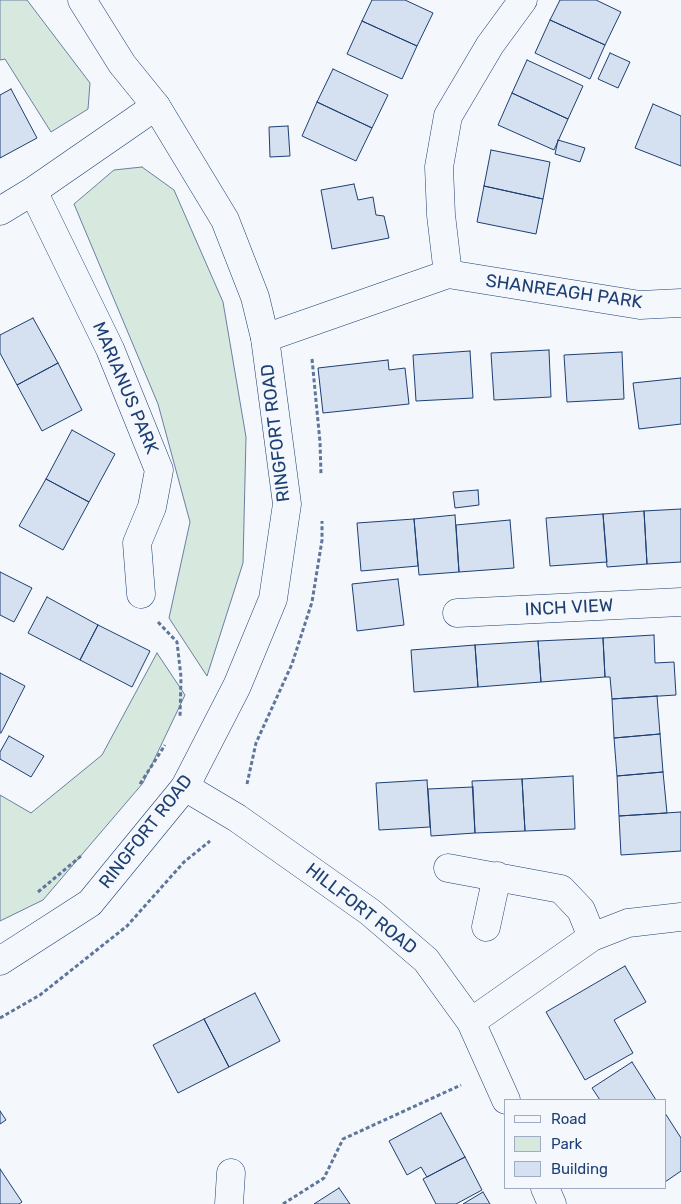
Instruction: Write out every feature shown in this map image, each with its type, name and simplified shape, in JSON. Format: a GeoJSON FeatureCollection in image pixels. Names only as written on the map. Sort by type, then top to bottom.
{"type":"FeatureCollection","features":[{"type":"Feature","properties":{"kind":"street","name":"RINGFORT ROAD"},"geometry":{"type":"LineString","coordinates":[[0,961],[90,904],[185,787],[237,686],[273,599],[287,504],[265,338],[255,297],[225,220],[156,106],[122,64],[82,0]]}},
{"type":"Feature","properties":{"kind":"street"},"geometry":{"type":"LineString","coordinates":[[448,274],[441,215],[439,167],[448,116],[490,45],[523,0]]}},
{"type":"Feature","properties":{"kind":"street"},"geometry":{"type":"LineString","coordinates":[[0,211],[33,191],[156,106]]}},
{"type":"Feature","properties":{"kind":"street","name":"MARIANUS PARK"},"geometry":{"type":"LineString","coordinates":[[33,191],[110,349],[159,470],[152,507],[137,543],[141,594]]}},
{"type":"Feature","properties":{"kind":"street","name":"SHANREAGH PARK"},"geometry":{"type":"LineString","coordinates":[[265,338],[448,274],[640,305],[681,303]]}},
{"type":"Feature","properties":{"kind":"street","name":"INCH VIEW"},"geometry":{"type":"LineString","coordinates":[[457,613],[681,602]]}},
{"type":"Feature","properties":{"kind":"street","name":"HILLFORT ROAD"},"geometry":{"type":"LineString","coordinates":[[185,787],[237,818],[370,912],[426,960],[471,1022],[506,1099]]}},
{"type":"Feature","properties":{"kind":"street"},"geometry":{"type":"LineString","coordinates":[[448,868],[561,889],[580,910],[592,937]]}},
{"type":"Feature","properties":{"kind":"street"},"geometry":{"type":"LineString","coordinates":[[486,927],[496,876]]}},
{"type":"Feature","properties":{"kind":"street"},"geometry":{"type":"LineString","coordinates":[[471,1022],[592,937],[628,923],[681,917]]}},
{"type":"Feature","properties":{"kind":"street"},"geometry":{"type":"LineString","coordinates":[[229,1204],[231,1172]]}},
{"type":"Feature","properties":{"kind":"street"},"geometry":{"type":"LineString","coordinates":[[545,1189],[552,1204]]}},
{"type":"Feature","properties":{"kind":"path"},"geometry":{"type":"LineString","coordinates":[[141,594],[162,628],[177,642],[181,677],[180,722]]}},
{"type":"Feature","properties":{"kind":"path"},"geometry":{"type":"LineString","coordinates":[[139,785],[169,738]]}},
{"type":"Feature","properties":{"kind":"path"},"geometry":{"type":"LineString","coordinates":[[36,894],[86,851]]}},
{"type":"Feature","properties":{"kind":"path"},"geometry":{"type":"LineString","coordinates":[[283,1204],[324,1178],[343,1139],[492,1071]]}},
{"type":"Feature","properties":{"kind":"green space"},"geometry":{"type":"Polygon","coordinates":[[[0,0],[27,0],[90,83],[88,109],[51,132],[5,59],[0,60],[0,0]]]}},
{"type":"Feature","properties":{"kind":"green space"},"geometry":{"type":"Polygon","coordinates":[[[142,167],[174,190],[223,302],[246,437],[243,563],[207,676],[169,618],[190,522],[158,404],[74,204],[114,170],[142,167]]]}},
{"type":"Feature","properties":{"kind":"green space"},"geometry":{"type":"Polygon","coordinates":[[[157,653],[185,695],[143,783],[43,900],[0,921],[0,795],[31,813],[102,755],[157,653]]]}},
{"type":"Feature","properties":{"kind":"building"},"geometry":{"type":"Polygon","coordinates":[[[372,0],[405,0],[433,13],[417,46],[362,21],[372,0]]]}},
{"type":"Feature","properties":{"kind":"building"},"geometry":{"type":"Polygon","coordinates":[[[560,0],[596,0],[621,12],[605,45],[550,20],[560,0]]]}},
{"type":"Feature","properties":{"kind":"building"},"geometry":{"type":"Polygon","coordinates":[[[550,20],[605,45],[590,79],[535,53],[550,20]]]}},
{"type":"Feature","properties":{"kind":"building"},"geometry":{"type":"Polygon","coordinates":[[[362,21],[417,46],[402,79],[347,54],[362,21]]]}},
{"type":"Feature","properties":{"kind":"building"},"geometry":{"type":"Polygon","coordinates":[[[610,53],[630,62],[618,88],[598,79],[610,53]]]}},
{"type":"Feature","properties":{"kind":"building"},"geometry":{"type":"Polygon","coordinates":[[[527,60],[583,86],[568,119],[512,93],[527,60]]]}},
{"type":"Feature","properties":{"kind":"building"},"geometry":{"type":"Polygon","coordinates":[[[333,69],[388,95],[372,128],[317,102],[333,69]]]}},
{"type":"Feature","properties":{"kind":"building"},"geometry":{"type":"Polygon","coordinates":[[[11,89],[37,138],[0,158],[0,95],[11,89]]]}},
{"type":"Feature","properties":{"kind":"building"},"geometry":{"type":"Polygon","coordinates":[[[512,93],[568,119],[554,150],[498,125],[512,93]]]}},
{"type":"Feature","properties":{"kind":"building"},"geometry":{"type":"Polygon","coordinates":[[[317,102],[372,128],[356,161],[302,136],[317,102]]]}},
{"type":"Feature","properties":{"kind":"building"},"geometry":{"type":"Polygon","coordinates":[[[653,104],[681,116],[681,166],[635,148],[653,104]]]}},
{"type":"Feature","properties":{"kind":"building"},"geometry":{"type":"Polygon","coordinates":[[[288,126],[290,156],[270,157],[269,127],[288,126]]]}},
{"type":"Feature","properties":{"kind":"building"},"geometry":{"type":"Polygon","coordinates":[[[558,140],[585,148],[580,162],[555,154],[558,140]]]}},
{"type":"Feature","properties":{"kind":"building"},"geometry":{"type":"Polygon","coordinates":[[[491,150],[550,162],[543,199],[484,186],[491,150]]]}},
{"type":"Feature","properties":{"kind":"building"},"geometry":{"type":"Polygon","coordinates":[[[354,184],[358,200],[373,197],[376,215],[384,216],[389,238],[332,249],[321,190],[354,184]]]}},
{"type":"Feature","properties":{"kind":"building"},"geometry":{"type":"Polygon","coordinates":[[[484,186],[543,199],[536,234],[477,222],[484,186]]]}},
{"type":"Feature","properties":{"kind":"building"},"geometry":{"type":"Polygon","coordinates":[[[33,318],[58,363],[17,385],[0,353],[0,335],[33,318]]]}},
{"type":"Feature","properties":{"kind":"building"},"geometry":{"type":"Polygon","coordinates":[[[549,350],[551,397],[494,400],[491,353],[549,350]]]}},
{"type":"Feature","properties":{"kind":"building"},"geometry":{"type":"Polygon","coordinates":[[[470,351],[473,398],[416,401],[413,355],[470,351]]]}},
{"type":"Feature","properties":{"kind":"building"},"geometry":{"type":"Polygon","coordinates":[[[622,352],[624,399],[567,402],[564,355],[622,352]]]}},
{"type":"Feature","properties":{"kind":"building"},"geometry":{"type":"Polygon","coordinates":[[[388,360],[389,370],[405,368],[409,404],[323,413],[318,368],[388,360]]]}},
{"type":"Feature","properties":{"kind":"building"},"geometry":{"type":"Polygon","coordinates":[[[58,363],[82,410],[42,431],[17,385],[58,363]]]}},
{"type":"Feature","properties":{"kind":"building"},"geometry":{"type":"Polygon","coordinates":[[[681,378],[681,424],[639,429],[633,383],[681,378]]]}},
{"type":"Feature","properties":{"kind":"building"},"geometry":{"type":"Polygon","coordinates":[[[72,430],[115,454],[89,502],[46,479],[72,430]]]}},
{"type":"Feature","properties":{"kind":"building"},"geometry":{"type":"Polygon","coordinates":[[[46,479],[89,502],[63,550],[19,526],[46,479]]]}},
{"type":"Feature","properties":{"kind":"building"},"geometry":{"type":"Polygon","coordinates":[[[478,490],[479,505],[455,508],[453,492],[478,490]]]}},
{"type":"Feature","properties":{"kind":"building"},"geometry":{"type":"Polygon","coordinates":[[[681,509],[681,562],[647,564],[644,511],[681,509]]]}},
{"type":"Feature","properties":{"kind":"building"},"geometry":{"type":"Polygon","coordinates":[[[644,511],[647,564],[607,567],[603,514],[644,511]]]}},
{"type":"Feature","properties":{"kind":"building"},"geometry":{"type":"Polygon","coordinates":[[[603,514],[607,562],[550,566],[546,518],[603,514]]]}},
{"type":"Feature","properties":{"kind":"building"},"geometry":{"type":"Polygon","coordinates":[[[455,515],[459,572],[419,575],[414,519],[455,515]]]}},
{"type":"Feature","properties":{"kind":"building"},"geometry":{"type":"Polygon","coordinates":[[[414,519],[418,566],[361,571],[357,523],[414,519]]]}},
{"type":"Feature","properties":{"kind":"building"},"geometry":{"type":"Polygon","coordinates":[[[510,520],[514,568],[459,572],[456,525],[510,520]]]}},
{"type":"Feature","properties":{"kind":"building"},"geometry":{"type":"Polygon","coordinates":[[[0,572],[32,588],[14,622],[0,615],[0,572]]]}},
{"type":"Feature","properties":{"kind":"building"},"geometry":{"type":"Polygon","coordinates":[[[398,579],[404,625],[357,631],[352,584],[398,579]]]}},
{"type":"Feature","properties":{"kind":"building"},"geometry":{"type":"Polygon","coordinates":[[[47,597],[98,625],[80,660],[28,633],[47,597]]]}},
{"type":"Feature","properties":{"kind":"building"},"geometry":{"type":"Polygon","coordinates":[[[98,625],[150,651],[132,687],[80,660],[98,625]]]}},
{"type":"Feature","properties":{"kind":"building"},"geometry":{"type":"Polygon","coordinates":[[[654,635],[655,663],[674,662],[676,695],[612,699],[610,677],[605,677],[603,638],[654,635]]]}},
{"type":"Feature","properties":{"kind":"building"},"geometry":{"type":"Polygon","coordinates":[[[603,638],[605,677],[541,682],[538,641],[603,638]]]}},
{"type":"Feature","properties":{"kind":"building"},"geometry":{"type":"Polygon","coordinates":[[[538,641],[541,682],[478,687],[475,645],[538,641]]]}},
{"type":"Feature","properties":{"kind":"building"},"geometry":{"type":"Polygon","coordinates":[[[475,645],[478,687],[414,692],[411,650],[475,645]]]}},
{"type":"Feature","properties":{"kind":"building"},"geometry":{"type":"Polygon","coordinates":[[[0,673],[25,686],[1,733],[0,733],[0,673]]]}},
{"type":"Feature","properties":{"kind":"building"},"geometry":{"type":"Polygon","coordinates":[[[657,696],[660,734],[614,738],[612,699],[657,696]]]}},
{"type":"Feature","properties":{"kind":"building"},"geometry":{"type":"Polygon","coordinates":[[[660,734],[663,772],[617,776],[614,738],[660,734]]]}},
{"type":"Feature","properties":{"kind":"building"},"geometry":{"type":"Polygon","coordinates":[[[9,736],[44,756],[31,777],[0,759],[0,752],[9,736]]]}},
{"type":"Feature","properties":{"kind":"building"},"geometry":{"type":"Polygon","coordinates":[[[663,772],[667,813],[619,816],[617,776],[663,772]]]}},
{"type":"Feature","properties":{"kind":"building"},"geometry":{"type":"Polygon","coordinates":[[[573,776],[575,829],[525,831],[522,779],[573,776]]]}},
{"type":"Feature","properties":{"kind":"building"},"geometry":{"type":"Polygon","coordinates":[[[522,779],[525,831],[475,833],[472,781],[522,779]]]}},
{"type":"Feature","properties":{"kind":"building"},"geometry":{"type":"Polygon","coordinates":[[[427,780],[430,827],[379,830],[376,783],[427,780]]]}},
{"type":"Feature","properties":{"kind":"building"},"geometry":{"type":"Polygon","coordinates":[[[473,787],[475,833],[431,836],[428,789],[473,787]]]}},
{"type":"Feature","properties":{"kind":"building"},"geometry":{"type":"Polygon","coordinates":[[[681,812],[681,851],[621,855],[619,816],[681,812]]]}},
{"type":"Feature","properties":{"kind":"building"},"geometry":{"type":"Polygon","coordinates":[[[625,966],[646,1002],[614,1020],[633,1053],[585,1080],[546,1012],[625,966]]]}},
{"type":"Feature","properties":{"kind":"building"},"geometry":{"type":"Polygon","coordinates":[[[255,993],[280,1041],[229,1067],[204,1019],[255,993]]]}},
{"type":"Feature","properties":{"kind":"building"},"geometry":{"type":"Polygon","coordinates":[[[204,1019],[229,1067],[178,1093],[153,1045],[204,1019]]]}},
{"type":"Feature","properties":{"kind":"building"},"geometry":{"type":"Polygon","coordinates":[[[632,1062],[655,1099],[599,1099],[592,1088],[632,1062]]]}},
{"type":"Feature","properties":{"kind":"building"},"geometry":{"type":"Polygon","coordinates":[[[0,1111],[6,1120],[0,1124],[0,1111]]]}},
{"type":"Feature","properties":{"kind":"building"},"geometry":{"type":"Polygon","coordinates":[[[441,1113],[465,1157],[427,1177],[421,1167],[407,1175],[389,1141],[441,1113]]]}},
{"type":"Feature","properties":{"kind":"building"},"geometry":{"type":"Polygon","coordinates":[[[666,1115],[681,1138],[681,1171],[666,1181],[666,1115]]]}},
{"type":"Feature","properties":{"kind":"building"},"geometry":{"type":"Polygon","coordinates":[[[465,1157],[482,1190],[456,1204],[436,1204],[423,1179],[465,1157]]]}},
{"type":"Feature","properties":{"kind":"building"},"geometry":{"type":"Polygon","coordinates":[[[0,1169],[22,1202],[19,1204],[0,1204],[0,1169]]]}},
{"type":"Feature","properties":{"kind":"building"},"geometry":{"type":"Polygon","coordinates":[[[339,1188],[350,1204],[314,1204],[339,1188]]]}},
{"type":"Feature","properties":{"kind":"building"},"geometry":{"type":"Polygon","coordinates":[[[483,1192],[490,1204],[463,1204],[483,1192]]]}}]}
